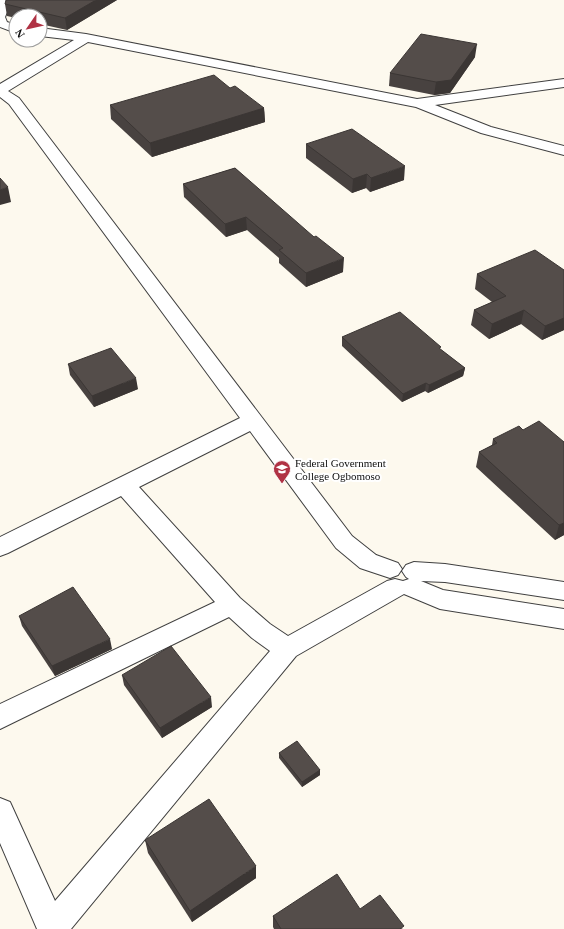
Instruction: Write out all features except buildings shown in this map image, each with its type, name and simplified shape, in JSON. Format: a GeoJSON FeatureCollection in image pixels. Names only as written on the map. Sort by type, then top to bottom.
{"type":"FeatureCollection","features":[{"type":"Feature","properties":{"kind":"street"},"geometry":{"type":"LineString","coordinates":[[6,0],[0,17],[2,24],[8,26]]}},
{"type":"Feature","properties":{"kind":"street"},"geometry":{"type":"LineString","coordinates":[[48,33],[86,38],[416,103],[486,130],[564,151]]}},
{"type":"Feature","properties":{"kind":"street"},"geometry":{"type":"LineString","coordinates":[[86,38],[0,91],[14,101],[344,542],[368,562],[440,598],[564,619]]}},
{"type":"Feature","properties":{"kind":"street"},"geometry":{"type":"LineString","coordinates":[[416,103],[564,83]]}},
{"type":"Feature","properties":{"kind":"street"},"geometry":{"type":"LineString","coordinates":[[0,547],[254,420]]}},
{"type":"Feature","properties":{"kind":"street"},"geometry":{"type":"LineString","coordinates":[[124,485],[232,605],[261,631],[287,649]]}},
{"type":"Feature","properties":{"kind":"street"},"geometry":{"type":"LineString","coordinates":[[0,811],[52,929],[287,649],[403,579],[445,573],[564,591]]}},
{"type":"Feature","properties":{"kind":"street"},"geometry":{"type":"LineString","coordinates":[[0,717],[232,605]]}},
{"type":"Feature","properties":{"kind":"place","name":"Federal Government College Ogbomoso"},"geometry":{"type":"Point","coordinates":[282,484]}}]}
